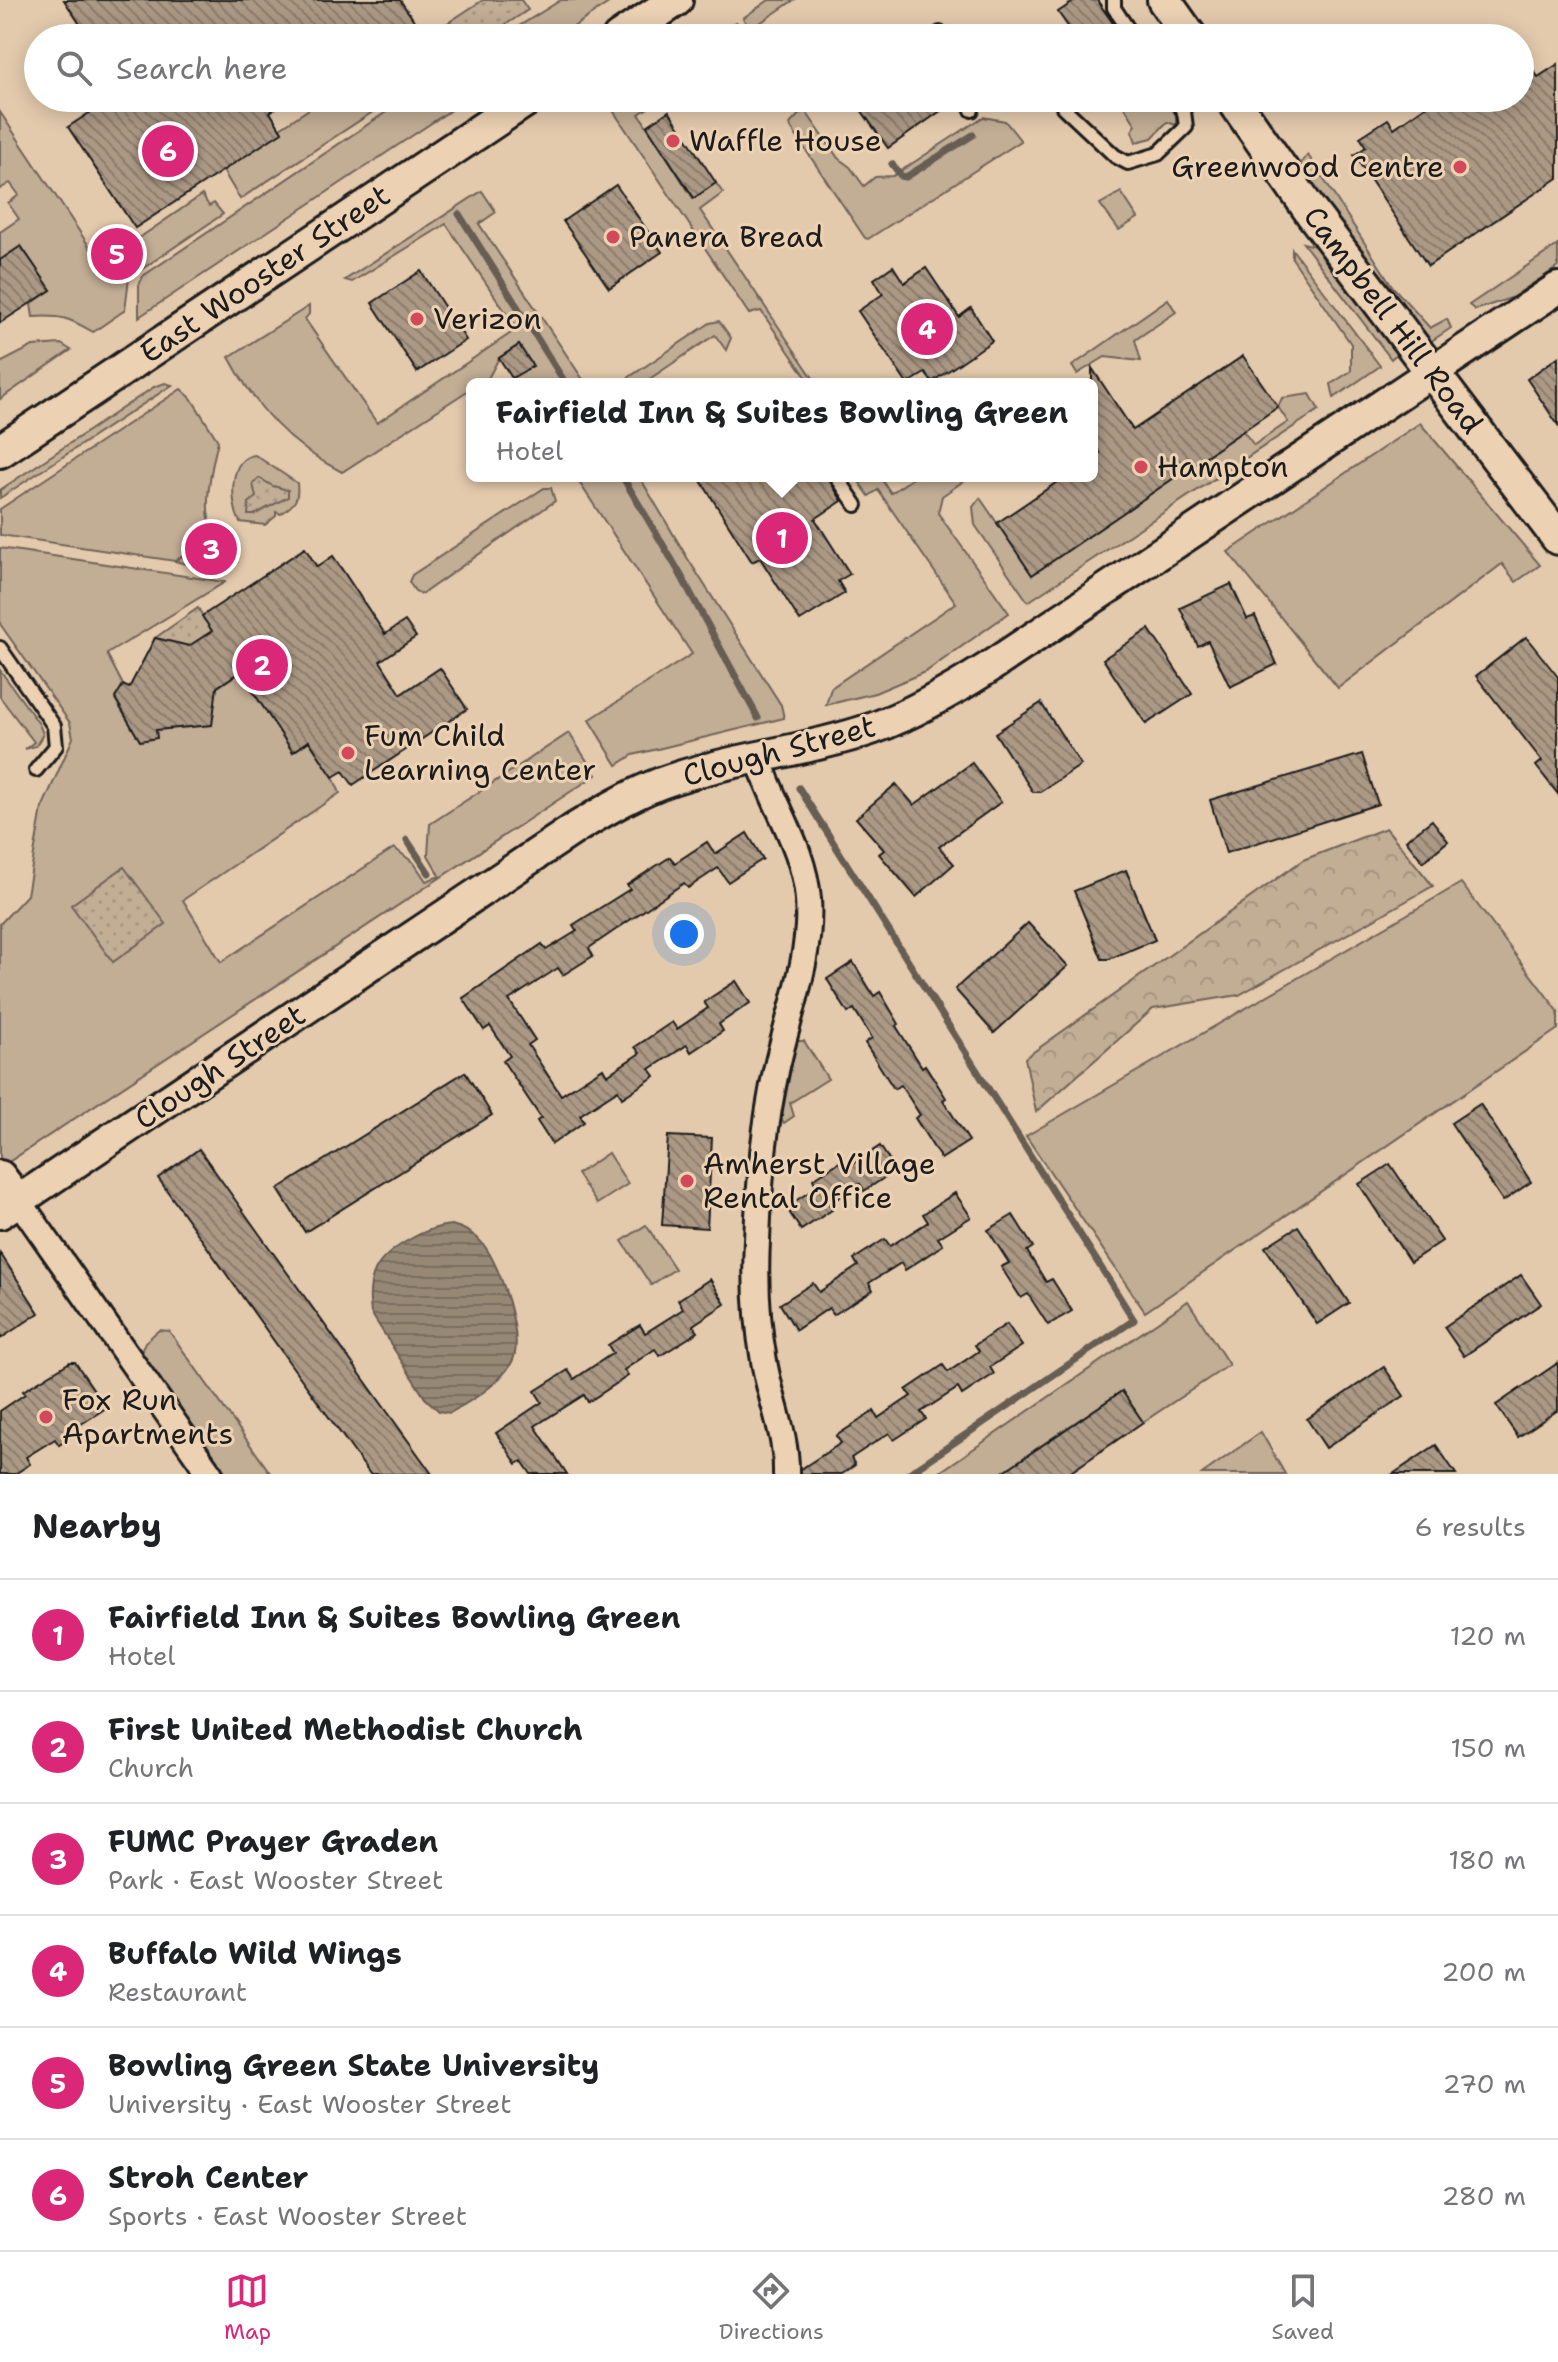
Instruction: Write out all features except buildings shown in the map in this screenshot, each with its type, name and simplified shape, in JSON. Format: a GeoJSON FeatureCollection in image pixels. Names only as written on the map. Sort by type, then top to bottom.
{"type":"FeatureCollection","features":[{"type":"Feature","properties":{"kind":"main road"},"geometry":{"type":"LineString","coordinates":[[640,24],[676,0]]}},
{"type":"Feature","properties":{"kind":"main road"},"geometry":{"type":"LineString","coordinates":[[1164,0],[1181,24]]}},
{"type":"Feature","properties":{"kind":"main road","name":"East Wooster Street"},"geometry":{"type":"LineString","coordinates":[[0,451],[508,112]]}},
{"type":"Feature","properties":{"kind":"main road","name":"Campbell Hill Road"},"geometry":{"type":"LineString","coordinates":[[1242,112],[1311,212],[1558,538]]}},
{"type":"Feature","properties":{"kind":"street","name":"Clough Street"},"geometry":{"type":"LineString","coordinates":[[10,1207],[624,798],[709,768],[845,737],[924,706],[967,681],[1558,288]]}},
{"type":"Feature","properties":{"kind":"street"},"geometry":{"type":"LineString","coordinates":[[758,757],[765,781],[798,850],[807,897],[808,938],[802,976],[768,1111],[757,1240],[757,1295],[764,1362],[778,1414],[786,1474]]}},
{"type":"Feature","properties":{"kind":"street"},"geometry":{"type":"LineString","coordinates":[[0,1176],[10,1207],[210,1474]]}},
{"type":"Feature","properties":{"kind":"lane"},"geometry":{"type":"LineString","coordinates":[[1114,0],[1114,8],[1125,24]]}},
{"type":"Feature","properties":{"kind":"lane"},"geometry":{"type":"LineString","coordinates":[[1068,112],[1115,156],[1128,163],[1158,154],[1186,127],[1184,112]]}},
{"type":"Feature","properties":{"kind":"lane"},"geometry":{"type":"LineString","coordinates":[[840,482],[856,505]]}},
{"type":"Feature","properties":{"kind":"lane"},"geometry":{"type":"LineString","coordinates":[[0,648],[54,726],[56,746],[36,770]]}},
{"type":"Feature","properties":{"kind":"green space"},"geometry":{"type":"Polygon","coordinates":[[[483,0],[521,0],[528,10],[506,24],[446,24],[483,0]]]}},
{"type":"Feature","properties":{"kind":"green space"},"geometry":{"type":"Polygon","coordinates":[[[561,0],[613,0],[578,24],[522,24],[561,0]]]}},
{"type":"Feature","properties":{"kind":"green space"},"geometry":{"type":"Polygon","coordinates":[[[769,0],[794,0],[758,24],[745,24],[743,18],[769,0]]]}},
{"type":"Feature","properties":{"kind":"green space"},"geometry":{"type":"Polygon","coordinates":[[[0,112],[101,264],[202,195],[209,206],[214,203],[223,214],[129,278],[125,310],[93,332],[64,318],[33,317],[31,304],[51,290],[21,246],[0,263],[0,232],[19,219],[8,203],[19,195],[10,183],[0,189],[0,112]]]}},
{"type":"Feature","properties":{"kind":"green space"},"geometry":{"type":"Polygon","coordinates":[[[305,112],[373,112],[240,199],[222,169],[282,132],[280,128],[305,112]]]}},
{"type":"Feature","properties":{"kind":"green space"},"geometry":{"type":"Polygon","coordinates":[[[386,112],[448,112],[139,317],[139,285],[143,276],[386,112]]]}},
{"type":"Feature","properties":{"kind":"green space"},"geometry":{"type":"Polygon","coordinates":[[[614,112],[642,112],[639,114],[693,198],[716,183],[723,193],[700,210],[813,378],[807,378],[761,311],[749,314],[614,112]]]}},
{"type":"Feature","properties":{"kind":"green space"},"geometry":{"type":"Polygon","coordinates":[[[801,112],[806,112],[838,158],[850,167],[864,186],[875,177],[893,176],[983,117],[1005,121],[1021,141],[868,239],[790,124],[801,112]]]}},
{"type":"Feature","properties":{"kind":"green space"},"geometry":{"type":"Polygon","coordinates":[[[1128,112],[1176,112],[1176,125],[1167,122],[1152,138],[1136,142],[1132,131],[1136,125],[1128,112]]]}},
{"type":"Feature","properties":{"kind":"green space"},"geometry":{"type":"Polygon","coordinates":[[[1308,155],[1393,287],[1430,328],[1447,319],[1451,328],[1427,344],[1399,311],[1299,165],[1308,155]]]}},
{"type":"Feature","properties":{"kind":"green space"},"geometry":{"type":"Polygon","coordinates":[[[482,191],[496,212],[479,224],[582,378],[512,378],[532,366],[519,345],[499,358],[488,378],[466,378],[466,392],[342,472],[306,450],[276,424],[239,376],[229,357],[309,306],[305,319],[377,423],[517,329],[446,224],[352,282],[345,280],[482,191]]]}},
{"type":"Feature","properties":{"kind":"green space"},"geometry":{"type":"Polygon","coordinates":[[[1121,192],[1138,218],[1119,230],[1100,204],[1121,192]]]}},
{"type":"Feature","properties":{"kind":"green space"},"geometry":{"type":"Polygon","coordinates":[[[1303,243],[1326,249],[1401,350],[1391,359],[1303,243]]]}},
{"type":"Feature","properties":{"kind":"green space"},"geometry":{"type":"Polygon","coordinates":[[[1558,245],[1558,267],[1511,298],[1475,310],[1469,305],[1558,245]]]}},
{"type":"Feature","properties":{"kind":"green space"},"geometry":{"type":"Polygon","coordinates":[[[1292,249],[1380,366],[1334,398],[1331,384],[1351,371],[1351,344],[1292,258],[1292,249]]]}},
{"type":"Feature","properties":{"kind":"green space"},"geometry":{"type":"Polygon","coordinates":[[[1168,299],[1176,312],[1135,340],[1141,361],[1105,357],[1077,374],[1072,366],[1168,299]]]}},
{"type":"Feature","properties":{"kind":"green space"},"geometry":{"type":"Polygon","coordinates":[[[719,321],[731,338],[726,350],[715,335],[651,378],[628,378],[710,323],[719,321]]]}},
{"type":"Feature","properties":{"kind":"green space"},"geometry":{"type":"Polygon","coordinates":[[[61,344],[71,350],[0,399],[0,363],[33,346],[61,344]]]}},
{"type":"Feature","properties":{"kind":"green space"},"geometry":{"type":"Polygon","coordinates":[[[165,383],[172,385],[0,498],[0,490],[154,387],[165,383]]]}},
{"type":"Feature","properties":{"kind":"green space"},"geometry":{"type":"Polygon","coordinates":[[[181,389],[191,398],[218,441],[208,500],[211,537],[175,561],[0,535],[0,509],[181,389]]]}},
{"type":"Feature","properties":{"kind":"green space"},"geometry":{"type":"Polygon","coordinates":[[[1310,394],[1319,410],[1028,602],[975,525],[973,507],[980,498],[1032,574],[1243,431],[1254,445],[1288,422],[1278,407],[1282,398],[1310,394]]]}},
{"type":"Feature","properties":{"kind":"green space"},"geometry":{"type":"Polygon","coordinates":[[[1420,423],[1540,565],[1516,582],[1502,564],[1338,688],[1228,552],[1420,423]]]}},
{"type":"Feature","properties":{"kind":"green space"},"geometry":{"type":"Polygon","coordinates":[[[255,455],[297,483],[297,498],[293,504],[281,514],[276,512],[276,516],[265,525],[240,522],[234,504],[236,472],[246,458],[255,455]]]}},
{"type":"Feature","properties":{"kind":"green space"},"geometry":{"type":"Polygon","coordinates":[[[259,478],[288,490],[288,497],[254,515],[248,515],[249,503],[256,497],[253,484],[259,478]]]}},
{"type":"Feature","properties":{"kind":"green space"},"geometry":{"type":"Polygon","coordinates":[[[579,482],[643,482],[781,705],[784,718],[633,755],[617,765],[589,720],[692,654],[579,482]]]}},
{"type":"Feature","properties":{"kind":"green space"},"geometry":{"type":"Polygon","coordinates":[[[859,482],[883,482],[891,493],[907,482],[962,482],[942,496],[938,513],[1009,613],[927,671],[875,693],[826,705],[831,688],[956,603],[878,490],[869,496],[859,482]]]}},
{"type":"Feature","properties":{"kind":"green space"},"geometry":{"type":"Polygon","coordinates":[[[544,488],[551,488],[555,501],[422,594],[415,591],[409,582],[412,575],[544,488]]]}},
{"type":"Feature","properties":{"kind":"green space"},"geometry":{"type":"Polygon","coordinates":[[[213,529],[237,562],[222,573],[175,561],[211,537],[213,529]]]}},
{"type":"Feature","properties":{"kind":"green space"},"geometry":{"type":"Polygon","coordinates":[[[0,548],[225,582],[107,654],[123,685],[115,699],[140,741],[156,738],[156,730],[240,672],[293,752],[309,741],[333,777],[340,793],[183,900],[221,962],[394,848],[414,863],[426,881],[440,876],[428,855],[430,824],[569,733],[596,775],[4,1165],[0,1159],[0,924],[27,895],[42,808],[73,738],[70,723],[0,624],[0,548]]]}},
{"type":"Feature","properties":{"kind":"green space"},"geometry":{"type":"Polygon","coordinates":[[[198,608],[212,631],[189,646],[155,638],[198,608]]]}},
{"type":"Feature","properties":{"kind":"green space"},"geometry":{"type":"Polygon","coordinates":[[[0,670],[39,724],[43,734],[36,746],[25,749],[34,742],[0,697],[0,670]]]}},
{"type":"Feature","properties":{"kind":"green space"},"geometry":{"type":"Polygon","coordinates":[[[1386,828],[1433,886],[1239,995],[1153,1009],[1036,1112],[1025,1058],[1303,860],[1386,828]]]}},
{"type":"Feature","properties":{"kind":"green space"},"geometry":{"type":"Polygon","coordinates":[[[124,867],[166,924],[113,962],[71,905],[124,867]]]}},
{"type":"Feature","properties":{"kind":"green space"},"geometry":{"type":"Polygon","coordinates":[[[1461,883],[1558,1011],[1558,1029],[1145,1312],[1026,1136],[1461,883]]]}},
{"type":"Feature","properties":{"kind":"green space"},"geometry":{"type":"Polygon","coordinates":[[[804,1041],[828,1079],[790,1103],[794,1116],[784,1123],[781,1120],[796,1043],[804,1041]]]}},
{"type":"Feature","properties":{"kind":"green space"},"geometry":{"type":"Polygon","coordinates":[[[608,1153],[628,1184],[597,1204],[577,1174],[608,1153]]]}},
{"type":"Feature","properties":{"kind":"green space"},"geometry":{"type":"Polygon","coordinates":[[[646,1225],[675,1269],[651,1285],[622,1241],[646,1225]]]}},
{"type":"Feature","properties":{"kind":"green space"},"geometry":{"type":"Polygon","coordinates":[[[1188,1301],[1229,1365],[1143,1422],[1122,1391],[1000,1474],[937,1474],[1188,1301]]]}},
{"type":"Feature","properties":{"kind":"green space"},"geometry":{"type":"Polygon","coordinates":[[[159,1330],[169,1331],[271,1474],[227,1474],[141,1352],[145,1342],[159,1330]]]}},
{"type":"Feature","properties":{"kind":"green space"},"geometry":{"type":"Polygon","coordinates":[[[1261,1432],[1285,1474],[1202,1474],[1261,1432]]]}},
{"type":"Feature","properties":{"kind":"shaded area"},"geometry":{"type":"Polygon","coordinates":[[[452,1225],[473,1234],[483,1244],[497,1268],[513,1320],[515,1351],[512,1362],[500,1378],[450,1413],[439,1411],[425,1398],[371,1313],[370,1296],[376,1269],[389,1253],[421,1234],[452,1225]]]}},
{"type":"Feature","properties":{"kind":"waterway"},"geometry":{"type":"LineString","coordinates":[[892,164],[901,176],[906,177],[973,135]]}},
{"type":"Feature","properties":{"kind":"waterway"},"geometry":{"type":"LineString","coordinates":[[459,214],[562,378]]}},
{"type":"Feature","properties":{"kind":"waterway"},"geometry":{"type":"LineString","coordinates":[[626,482],[678,570],[758,718]]}},
{"type":"Feature","properties":{"kind":"waterway"},"geometry":{"type":"LineString","coordinates":[[799,788],[1134,1320],[908,1474]]}},
{"type":"Feature","properties":{"kind":"waterway"},"geometry":{"type":"LineString","coordinates":[[407,840],[429,873]]}},
{"type":"Feature","properties":{"kind":"place","name":"Waffle House"},"geometry":{"type":"Point","coordinates":[673,141]}},
{"type":"Feature","properties":{"kind":"place","name":"Stroh Center"},"geometry":{"type":"Point","coordinates":[168,151]}},
{"type":"Feature","properties":{"kind":"place","name":"Greenwood Centre"},"geometry":{"type":"Point","coordinates":[1460,167]}},
{"type":"Feature","properties":{"kind":"place","name":"Panera Bread"},"geometry":{"type":"Point","coordinates":[613,237]}},
{"type":"Feature","properties":{"kind":"place","name":"Bowling Green State University"},"geometry":{"type":"Point","coordinates":[117,254]}},
{"type":"Feature","properties":{"kind":"place","name":"Verizon"},"geometry":{"type":"Point","coordinates":[417,319]}},
{"type":"Feature","properties":{"kind":"place","name":"Buffalo Wild Wings"},"geometry":{"type":"Point","coordinates":[927,329]}},
{"type":"Feature","properties":{"kind":"place","name":"Hampton"},"geometry":{"type":"Point","coordinates":[1141,467]}},
{"type":"Feature","properties":{"kind":"place","name":"Fairfield Inn & Suites Bowling Green"},"geometry":{"type":"Point","coordinates":[782,538]}},
{"type":"Feature","properties":{"kind":"place","name":"FUMC Prayer Graden"},"geometry":{"type":"Point","coordinates":[211,549]}},
{"type":"Feature","properties":{"kind":"place","name":"First United Methodist Church"},"geometry":{"type":"Point","coordinates":[262,665]}},
{"type":"Feature","properties":{"kind":"place","name":"Fum Child Learning Center"},"geometry":{"type":"Point","coordinates":[348,753]}},
{"type":"Feature","properties":{"kind":"place","name":"Amherst Village Rental Office"},"geometry":{"type":"Point","coordinates":[687,1181]}},
{"type":"Feature","properties":{"kind":"place","name":"Fox Run Apartments"},"geometry":{"type":"Point","coordinates":[46,1417]}}]}
